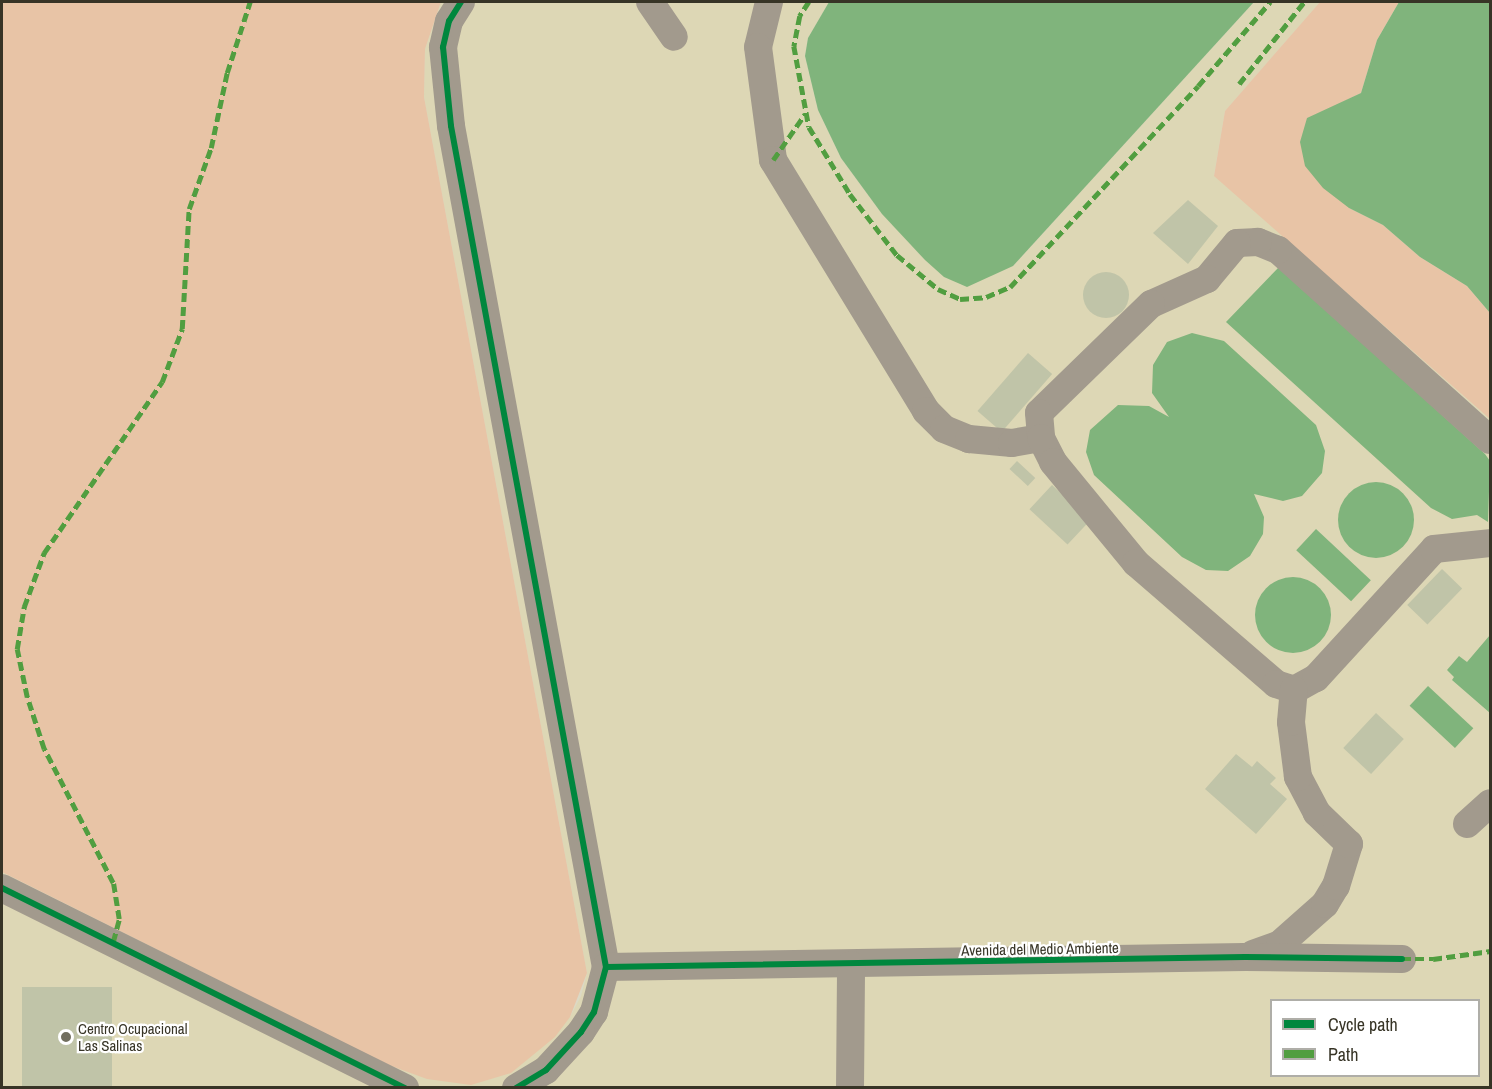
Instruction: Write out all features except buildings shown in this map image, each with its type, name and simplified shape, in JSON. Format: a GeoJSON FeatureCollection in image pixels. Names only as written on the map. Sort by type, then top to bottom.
{"type":"FeatureCollection","features":[{"type":"Feature","properties":{"kind":"street"},"geometry":{"type":"LineString","coordinates":[[461,2],[449,21],[443,47],[451,126],[606,967],[594,1012],[581,1032],[546,1070],[516,1088]]}},
{"type":"Feature","properties":{"kind":"street"},"geometry":{"type":"LineString","coordinates":[[650,2],[674,38]]}},
{"type":"Feature","properties":{"kind":"street"},"geometry":{"type":"LineString","coordinates":[[769,2],[758,47],[773,160],[926,411],[944,429],[969,439],[1012,443],[1041,438]]}},
{"type":"Feature","properties":{"kind":"street"},"geometry":{"type":"LineString","coordinates":[[1491,440],[1278,250],[1258,242],[1237,243],[1207,279],[1151,304],[1039,413],[1041,438],[1053,462],[1136,563],[1276,684],[1294,690],[1316,678],[1434,549],[1491,543]]}},
{"type":"Feature","properties":{"kind":"street"},"geometry":{"type":"LineString","coordinates":[[1245,957],[1280,944],[1325,904],[1336,886],[1349,844],[1317,813],[1299,777],[1291,722],[1294,690]]}},
{"type":"Feature","properties":{"kind":"street"},"geometry":{"type":"LineString","coordinates":[[1467,824],[1491,803]]}},
{"type":"Feature","properties":{"kind":"street"},"geometry":{"type":"LineString","coordinates":[[2,888],[405,1088]]}},
{"type":"Feature","properties":{"kind":"street","name":"Avenida del Medio Ambiente"},"geometry":{"type":"LineString","coordinates":[[606,967],[851,965],[1245,957],[1402,959]]}},
{"type":"Feature","properties":{"kind":"street"},"geometry":{"type":"LineString","coordinates":[[850,1088],[851,965]]}},
{"type":"Feature","properties":{"kind":"shaded area"},"geometry":{"type":"Polygon","coordinates":[[[2,2],[441,2],[425,49],[424,97],[587,973],[570,1017],[555,1037],[511,1073],[471,1085],[427,1079],[386,1064],[2,872],[2,2]]]}},
{"type":"Feature","properties":{"kind":"shaded area"},"geometry":{"type":"Polygon","coordinates":[[[441,2],[829,2],[808,38],[805,56],[818,110],[841,158],[882,214],[1013,266],[1254,2],[1320,2],[1225,111],[1214,175],[1490,419],[1490,1087],[2,1087],[2,872],[386,1064],[570,1017],[581,996],[587,973],[424,97],[425,49],[441,2]]]}},
{"type":"Feature","properties":{"kind":"shaded area"},"geometry":{"type":"Polygon","coordinates":[[[829,2],[1254,2],[1013,266],[967,287],[944,277],[925,260],[882,214],[841,158],[818,110],[805,56],[808,38],[829,2]]]}},
{"type":"Feature","properties":{"kind":"shaded area"},"geometry":{"type":"Polygon","coordinates":[[[1320,2],[1399,2],[1377,40],[1361,93],[1343,102],[1349,208],[1383,225],[1420,257],[1467,286],[1490,313],[1490,419],[1214,176],[1225,111],[1320,2]]]}},
{"type":"Feature","properties":{"kind":"shaded area"},"geometry":{"type":"Polygon","coordinates":[[[1399,2],[1490,2],[1490,313],[1467,286],[1420,257],[1383,225],[1349,208],[1323,188],[1305,166],[1300,142],[1307,118],[1361,93],[1377,40],[1399,2]]]}},
{"type":"Feature","properties":{"kind":"shaded area"},"geometry":{"type":"Polygon","coordinates":[[[1279,267],[1485,454],[1490,461],[1488,522],[1477,515],[1452,519],[1431,508],[1226,322],[1279,267]]]}},
{"type":"Feature","properties":{"kind":"shaded area"},"geometry":{"type":"Polygon","coordinates":[[[1192,333],[1224,341],[1316,425],[1325,451],[1322,473],[1302,496],[1283,501],[1254,494],[1264,517],[1263,534],[1250,556],[1228,571],[1206,570],[1182,557],[1094,475],[1086,452],[1090,430],[1118,405],[1149,406],[1169,417],[1152,393],[1153,365],[1167,342],[1192,333]]]}},
{"type":"Feature","properties":{"kind":"shaded area"},"geometry":{"type":"Polygon","coordinates":[[[1376,482],[1391,485],[1403,493],[1411,505],[1414,520],[1411,535],[1403,547],[1391,555],[1376,558],[1361,555],[1349,547],[1341,535],[1338,520],[1341,505],[1349,493],[1361,485],[1376,482]]]}},
{"type":"Feature","properties":{"kind":"shaded area"},"geometry":{"type":"Polygon","coordinates":[[[1316,529],[1371,580],[1351,601],[1296,550],[1316,529]]]}},
{"type":"Feature","properties":{"kind":"shaded area"},"geometry":{"type":"Polygon","coordinates":[[[1293,577],[1308,580],[1320,588],[1328,600],[1331,615],[1328,630],[1320,642],[1308,650],[1293,653],[1278,650],[1266,642],[1258,630],[1255,615],[1258,600],[1266,588],[1278,580],[1293,577]]]}},
{"type":"Feature","properties":{"kind":"shaded area"},"geometry":{"type":"Polygon","coordinates":[[[1490,635],[1490,713],[1452,680],[1454,677],[1447,670],[1459,656],[1467,662],[1490,635]]]}},
{"type":"Feature","properties":{"kind":"shaded area"},"geometry":{"type":"Polygon","coordinates":[[[1428,686],[1473,728],[1455,748],[1410,706],[1428,686]]]}},
{"type":"Feature","properties":{"kind":"marked path"},"geometry":{"type":"LineString","coordinates":[[113,942],[119,919],[113,883],[44,749],[27,697],[17,649],[24,607],[44,553],[162,382],[182,329],[189,209],[211,148],[227,73],[250,2]]}},
{"type":"Feature","properties":{"kind":"marked path"},"geometry":{"type":"LineString","coordinates":[[809,2],[800,16],[794,46],[809,127],[850,194],[897,255],[938,289],[960,299],[986,297],[1010,287],[1198,86],[1270,2]]}},
{"type":"Feature","properties":{"kind":"marked path"},"geometry":{"type":"LineString","coordinates":[[1239,84],[1304,2]]}},
{"type":"Feature","properties":{"kind":"marked path"},"geometry":{"type":"LineString","coordinates":[[773,160],[805,114]]}},
{"type":"Feature","properties":{"kind":"marked path"},"geometry":{"type":"LineString","coordinates":[[1402,959],[1433,959],[1490,951]]}},
{"type":"Feature","properties":{"kind":"cycle path"},"geometry":{"type":"LineString","coordinates":[[461,2],[449,21],[443,47],[451,126],[606,967],[594,1012],[581,1032],[546,1070],[516,1088]]}},
{"type":"Feature","properties":{"kind":"cycle path"},"geometry":{"type":"LineString","coordinates":[[2,888],[405,1088]]}},
{"type":"Feature","properties":{"kind":"cycle path"},"geometry":{"type":"LineString","coordinates":[[606,967],[1245,957],[1402,959]]}},
{"type":"Feature","properties":{"kind":"place","name":"Centro Ocupacional Las Salinas"},"geometry":{"type":"Point","coordinates":[66,1037]}}]}
